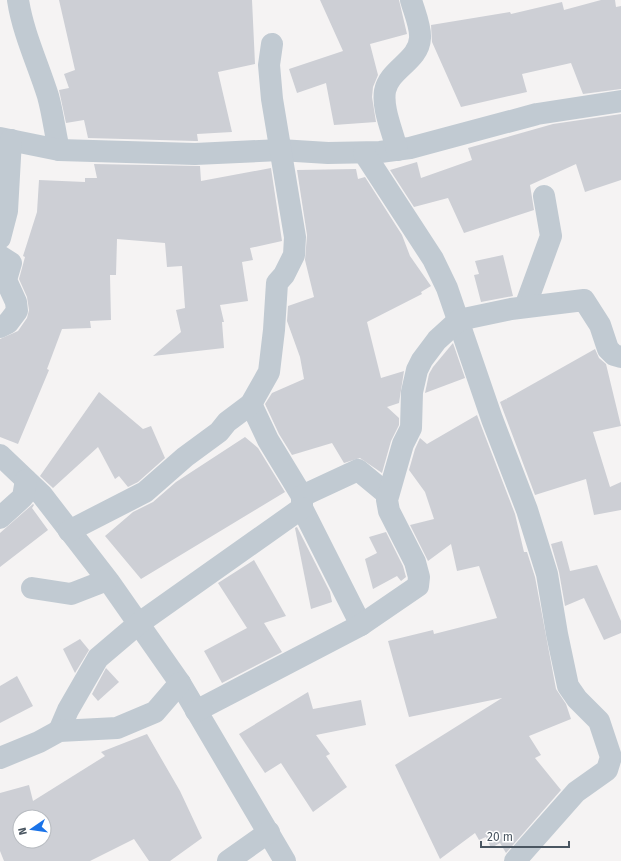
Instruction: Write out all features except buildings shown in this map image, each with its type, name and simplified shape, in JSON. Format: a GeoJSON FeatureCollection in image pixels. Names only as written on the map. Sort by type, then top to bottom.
{"type":"FeatureCollection","features":[{"type":"Feature","properties":{"kind":"street"},"geometry":{"type":"LineString","coordinates":[[18,0],[21,21],[34,52],[49,99],[59,150]]}},
{"type":"Feature","properties":{"kind":"street"},"geometry":{"type":"LineString","coordinates":[[397,150],[386,107],[385,91],[393,75],[411,57],[420,41],[419,30],[410,0]]}},
{"type":"Feature","properties":{"kind":"street"},"geometry":{"type":"LineString","coordinates":[[69,531],[145,492],[185,457],[220,432],[226,422],[251,404],[269,372],[275,323],[277,283],[284,275],[296,250],[280,150],[269,65],[272,44]]}},
{"type":"Feature","properties":{"kind":"street"},"geometry":{"type":"LineString","coordinates":[[0,238],[7,211],[6,139],[59,150],[195,154],[280,150],[328,154],[364,153],[397,150],[537,114],[621,101]]}},
{"type":"Feature","properties":{"kind":"street"},"geometry":{"type":"LineString","coordinates":[[364,153],[433,259],[459,320],[492,419],[527,510],[547,574],[557,634],[568,686],[577,699],[599,721],[611,757],[607,770],[576,792],[515,861]]}},
{"type":"Feature","properties":{"kind":"street"},"geometry":{"type":"LineString","coordinates":[[525,308],[551,236],[544,196]]}},
{"type":"Feature","properties":{"kind":"street"},"geometry":{"type":"LineString","coordinates":[[0,256],[11,263],[6,280],[16,302],[17,311],[8,323],[0,327]]}},
{"type":"Feature","properties":{"kind":"street"},"geometry":{"type":"LineString","coordinates":[[196,711],[361,625],[415,590],[420,583],[415,562],[387,506],[387,494],[411,428],[412,392],[417,370],[422,360],[437,340],[459,320],[525,308],[584,300],[600,326],[608,349],[614,355],[621,357]]}},
{"type":"Feature","properties":{"kind":"street"},"geometry":{"type":"LineString","coordinates":[[251,404],[268,440],[302,502],[361,625]]}},
{"type":"Feature","properties":{"kind":"street"},"geometry":{"type":"LineString","coordinates":[[0,455],[42,495],[107,580],[138,624],[180,684],[285,861]]}},
{"type":"Feature","properties":{"kind":"street"},"geometry":{"type":"LineString","coordinates":[[59,731],[68,710],[98,658],[138,624],[302,502],[358,470],[387,494]]}},
{"type":"Feature","properties":{"kind":"street"},"geometry":{"type":"LineString","coordinates":[[0,518],[23,497],[26,480]]}},
{"type":"Feature","properties":{"kind":"street"},"geometry":{"type":"LineString","coordinates":[[32,588],[71,594],[107,580]]}},
{"type":"Feature","properties":{"kind":"street"},"geometry":{"type":"LineString","coordinates":[[0,758],[39,742],[59,731],[117,728],[155,712],[180,684]]}},
{"type":"Feature","properties":{"kind":"street"},"geometry":{"type":"LineString","coordinates":[[228,861],[269,832]]}}]}
